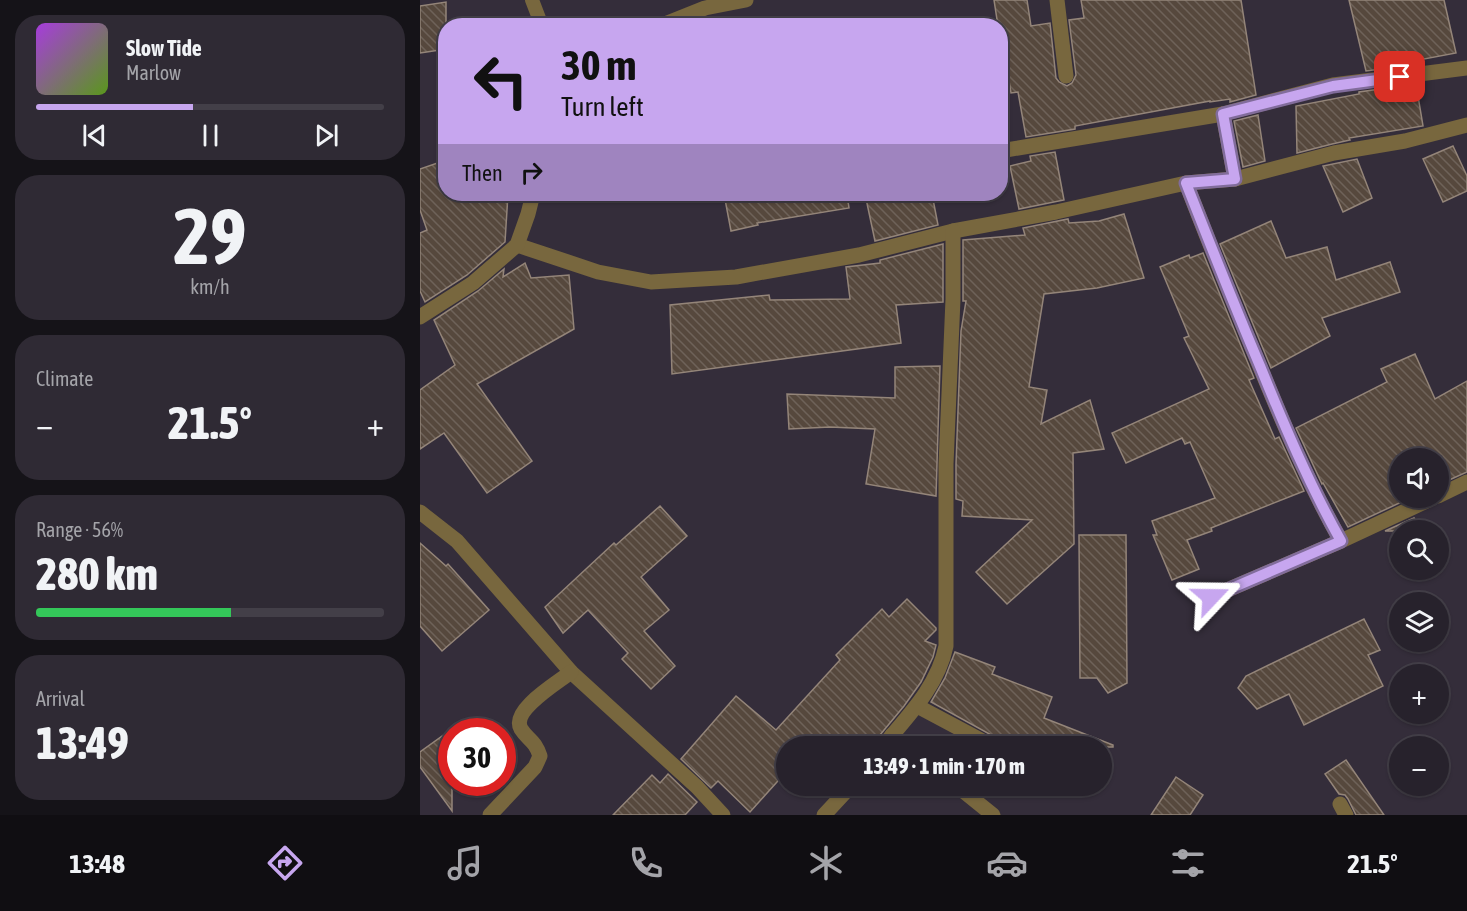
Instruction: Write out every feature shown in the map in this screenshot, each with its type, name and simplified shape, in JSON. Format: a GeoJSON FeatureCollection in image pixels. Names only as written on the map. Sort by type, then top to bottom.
{"type":"FeatureCollection","features":[{"type":"Feature","properties":{"kind":"street"},"geometry":{"type":"LineString","coordinates":[[676,18],[705,4],[746,0]]}},
{"type":"Feature","properties":{"kind":"street"},"geometry":{"type":"LineString","coordinates":[[1057,0],[1066,76]]}},
{"type":"Feature","properties":{"kind":"street"},"geometry":{"type":"LineString","coordinates":[[1008,150],[1223,114],[1333,86],[1467,68]]}},
{"type":"Feature","properties":{"kind":"street"},"geometry":{"type":"LineString","coordinates":[[1223,114],[1235,179]]}},
{"type":"Feature","properties":{"kind":"street"},"geometry":{"type":"LineString","coordinates":[[517,245],[598,272],[651,282],[736,277],[859,255],[953,231],[1056,212],[1186,183],[1235,179],[1334,153],[1405,141],[1467,125]]}},
{"type":"Feature","properties":{"kind":"street"},"geometry":{"type":"LineString","coordinates":[[1186,183],[1289,437],[1321,506],[1341,541]]}},
{"type":"Feature","properties":{"kind":"street"},"geometry":{"type":"LineString","coordinates":[[420,316],[473,283],[517,245],[531,201]]}},
{"type":"Feature","properties":{"kind":"street"},"geometry":{"type":"LineString","coordinates":[[891,736],[917,706],[938,674],[946,646],[946,464],[953,299],[953,231]]}},
{"type":"Feature","properties":{"kind":"street"},"geometry":{"type":"LineString","coordinates":[[1449,491],[1467,482]]}},
{"type":"Feature","properties":{"kind":"street"},"geometry":{"type":"LineString","coordinates":[[1211,597],[1412,508]]}},
{"type":"Feature","properties":{"kind":"street"},"geometry":{"type":"LineString","coordinates":[[420,512],[457,541],[571,672],[697,787],[723,815]]}},
{"type":"Feature","properties":{"kind":"street"},"geometry":{"type":"LineString","coordinates":[[490,815],[535,767],[540,756],[537,746],[520,728],[519,720],[523,711],[571,672]]}},
{"type":"Feature","properties":{"kind":"street"},"geometry":{"type":"LineString","coordinates":[[917,706],[973,736]]}},
{"type":"Feature","properties":{"kind":"street"},"geometry":{"type":"LineString","coordinates":[[824,815],[842,796]]}},
{"type":"Feature","properties":{"kind":"street"},"geometry":{"type":"LineString","coordinates":[[969,796],[993,815]]}},
{"type":"Feature","properties":{"kind":"lane"},"geometry":{"type":"LineString","coordinates":[[532,0],[540,18]]}},
{"type":"Feature","properties":{"kind":"building"},"geometry":{"type":"Polygon","coordinates":[[[994,0],[1027,0],[1031,26],[1050,23],[1056,78],[1067,86],[1072,83],[1076,75],[1069,20],[1084,18],[1081,0],[1241,0],[1256,95],[1230,102],[1230,99],[1210,101],[1026,137],[1018,92],[1011,93],[1008,74],[1008,18],[997,18],[994,0]]]}},
{"type":"Feature","properties":{"kind":"building"},"geometry":{"type":"Polygon","coordinates":[[[1349,0],[1444,0],[1456,53],[1413,61],[1413,65],[1366,71],[1349,0]]]}},
{"type":"Feature","properties":{"kind":"building"},"geometry":{"type":"Polygon","coordinates":[[[446,2],[446,18],[438,18],[438,50],[420,53],[420,6],[446,2]]]}},
{"type":"Feature","properties":{"kind":"building"},"geometry":{"type":"Polygon","coordinates":[[[1416,84],[1423,126],[1349,138],[1350,140],[1297,153],[1296,106],[1359,94],[1359,92],[1416,84]]]}},
{"type":"Feature","properties":{"kind":"building"},"geometry":{"type":"Polygon","coordinates":[[[1258,115],[1265,161],[1243,167],[1234,121],[1258,115]]]}},
{"type":"Feature","properties":{"kind":"building"},"geometry":{"type":"Polygon","coordinates":[[[1453,146],[1467,176],[1467,191],[1443,202],[1423,159],[1453,146]]]}},
{"type":"Feature","properties":{"kind":"building"},"geometry":{"type":"Polygon","coordinates":[[[1055,152],[1064,200],[1019,209],[1010,166],[1031,161],[1030,156],[1055,152]]]}},
{"type":"Feature","properties":{"kind":"building"},"geometry":{"type":"Polygon","coordinates":[[[1357,159],[1372,198],[1343,212],[1323,166],[1357,159]]]}},
{"type":"Feature","properties":{"kind":"building"},"geometry":{"type":"Polygon","coordinates":[[[438,163],[438,201],[508,201],[505,242],[467,275],[425,302],[420,291],[420,233],[427,230],[420,210],[420,169],[438,163]]]}},
{"type":"Feature","properties":{"kind":"building"},"geometry":{"type":"Polygon","coordinates":[[[725,201],[848,201],[849,208],[757,223],[758,225],[731,231],[725,201]]]}},
{"type":"Feature","properties":{"kind":"building"},"geometry":{"type":"Polygon","coordinates":[[[866,201],[933,201],[938,225],[875,241],[866,201]]]}},
{"type":"Feature","properties":{"kind":"building"},"geometry":{"type":"Polygon","coordinates":[[[1124,214],[1144,278],[1097,288],[1044,294],[1029,387],[1047,390],[1041,424],[1090,400],[1104,449],[1073,453],[1074,544],[1007,604],[976,572],[1032,520],[962,516],[963,501],[956,499],[961,331],[966,301],[963,301],[963,240],[1025,235],[1023,228],[1068,219],[1069,223],[1099,221],[1124,214]]]}},
{"type":"Feature","properties":{"kind":"building"},"geometry":{"type":"Polygon","coordinates":[[[1271,221],[1286,258],[1327,247],[1336,280],[1390,262],[1400,292],[1322,318],[1330,336],[1271,368],[1220,244],[1271,221]]]}},
{"type":"Feature","properties":{"kind":"building"},"geometry":{"type":"Polygon","coordinates":[[[943,244],[943,302],[896,305],[901,343],[672,374],[670,305],[769,295],[770,300],[850,299],[846,267],[880,263],[880,260],[943,244]]]}},
{"type":"Feature","properties":{"kind":"building"},"geometry":{"type":"Polygon","coordinates":[[[1203,253],[1254,378],[1249,380],[1275,439],[1279,437],[1304,491],[1187,540],[1199,569],[1172,580],[1153,535],[1157,535],[1152,521],[1215,498],[1190,442],[1185,444],[1182,438],[1126,463],[1112,433],[1209,389],[1184,338],[1189,336],[1160,267],[1189,255],[1190,258],[1203,253]]]}},
{"type":"Feature","properties":{"kind":"building"},"geometry":{"type":"Polygon","coordinates":[[[525,263],[531,278],[569,275],[574,329],[477,384],[532,461],[487,493],[444,433],[420,449],[420,390],[455,365],[434,320],[478,291],[504,269],[503,277],[525,263]]]}},
{"type":"Feature","properties":{"kind":"building"},"geometry":{"type":"Polygon","coordinates":[[[1415,354],[1435,399],[1467,381],[1467,472],[1449,480],[1449,448],[1389,448],[1389,508],[1348,527],[1322,484],[1296,428],[1387,382],[1381,369],[1415,354]]]}},
{"type":"Feature","properties":{"kind":"building"},"geometry":{"type":"Polygon","coordinates":[[[940,366],[936,496],[866,484],[875,429],[830,427],[789,429],[787,394],[895,398],[895,367],[940,366]]]}},
{"type":"Feature","properties":{"kind":"building"},"geometry":{"type":"Polygon","coordinates":[[[660,506],[687,536],[641,577],[669,610],[644,631],[675,666],[651,689],[622,659],[628,653],[588,610],[563,633],[545,607],[614,543],[616,545],[660,506]]]}},
{"type":"Feature","properties":{"kind":"building"},"geometry":{"type":"Polygon","coordinates":[[[1079,535],[1126,535],[1127,683],[1108,693],[1097,678],[1080,678],[1079,535]]]}},
{"type":"Feature","properties":{"kind":"building"},"geometry":{"type":"Polygon","coordinates":[[[420,543],[446,566],[448,564],[489,610],[442,651],[420,626],[420,543]]]}},
{"type":"Feature","properties":{"kind":"building"},"geometry":{"type":"Polygon","coordinates":[[[907,599],[936,628],[925,641],[936,645],[921,682],[879,736],[776,736],[776,783],[750,812],[718,781],[711,788],[681,759],[736,696],[776,730],[840,660],[836,655],[882,609],[889,617],[907,599]]]}},
{"type":"Feature","properties":{"kind":"building"},"geometry":{"type":"Polygon","coordinates":[[[1364,619],[1380,650],[1368,655],[1383,686],[1304,725],[1289,694],[1257,709],[1238,688],[1246,676],[1364,619]]]}},
{"type":"Feature","properties":{"kind":"building"},"geometry":{"type":"Polygon","coordinates":[[[955,652],[995,667],[992,674],[1052,697],[1044,718],[1090,736],[993,736],[931,702],[945,678],[955,652]]]}},
{"type":"Feature","properties":{"kind":"building"},"geometry":{"type":"Polygon","coordinates":[[[438,739],[438,792],[420,767],[420,752],[438,739]]]}},
{"type":"Feature","properties":{"kind":"building"},"geometry":{"type":"Polygon","coordinates":[[[1346,760],[1384,815],[1356,815],[1345,795],[1339,794],[1325,774],[1346,760]]]}},
{"type":"Feature","properties":{"kind":"building"},"geometry":{"type":"Polygon","coordinates":[[[668,774],[697,802],[685,815],[613,815],[652,775],[660,783],[668,774]]]}},
{"type":"Feature","properties":{"kind":"building"},"geometry":{"type":"Polygon","coordinates":[[[1176,777],[1203,795],[1190,815],[1151,815],[1176,777]]]}},
{"type":"Feature","properties":{"kind":"building"},"geometry":{"type":"Polygon","coordinates":[[[441,796],[452,796],[452,811],[441,796]]]}},
{"type":"Feature","properties":{"kind":"route"},"geometry":{"type":"LineString","coordinates":[[1211,597],[1341,541],[1321,506],[1289,437],[1186,183],[1235,179],[1223,114],[1333,86],[1400,77]]}}]}
